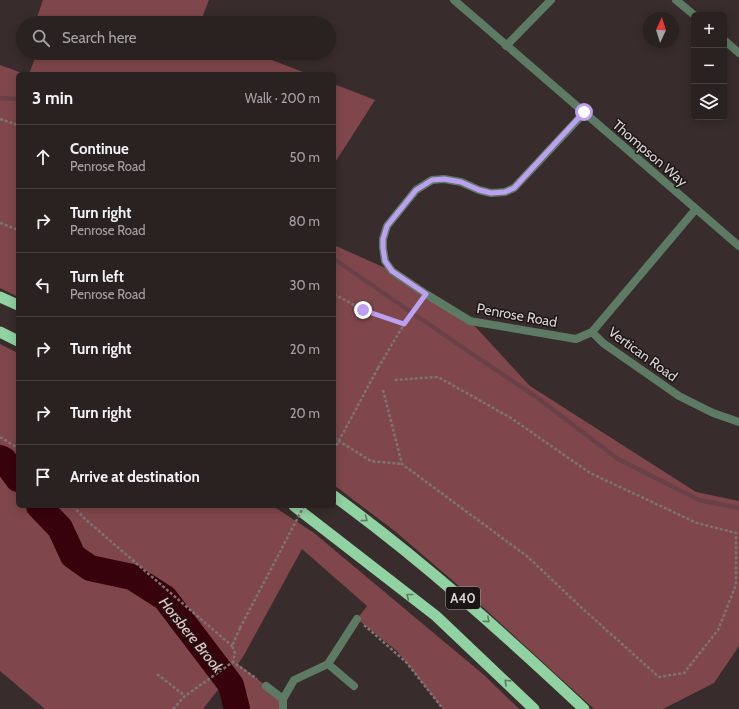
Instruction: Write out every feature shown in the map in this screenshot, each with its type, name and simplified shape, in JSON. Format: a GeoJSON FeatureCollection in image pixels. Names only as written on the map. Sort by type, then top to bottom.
{"type":"FeatureCollection","features":[{"type":"Feature","properties":{"kind":"highway"},"geometry":{"type":"LineString","coordinates":[[0,297],[16,304]]}},
{"type":"Feature","properties":{"kind":"highway"},"geometry":{"type":"LineString","coordinates":[[0,332],[16,340]]}},
{"type":"Feature","properties":{"kind":"highway","name":"A40"},"geometry":{"type":"LineString","coordinates":[[336,497],[376,527],[457,593],[524,652],[584,709]]}},
{"type":"Feature","properties":{"kind":"highway","name":"A40"},"geometry":{"type":"LineString","coordinates":[[297,508],[436,616],[534,709]]}},
{"type":"Feature","properties":{"kind":"street","name":"Thompson Way"},"geometry":{"type":"LineString","coordinates":[[454,0],[695,210],[739,246]]}},
{"type":"Feature","properties":{"kind":"street"},"geometry":{"type":"LineString","coordinates":[[506,46],[552,0]]}},
{"type":"Feature","properties":{"kind":"street"},"geometry":{"type":"LineString","coordinates":[[676,0],[691,12]]}},
{"type":"Feature","properties":{"kind":"street"},"geometry":{"type":"LineString","coordinates":[[727,43],[739,53]]}},
{"type":"Feature","properties":{"kind":"street","name":"Penrose Road"},"geometry":{"type":"LineString","coordinates":[[584,112],[514,188],[505,192],[491,193],[479,190],[461,182],[444,179],[432,180],[416,190],[387,226],[383,239],[383,248],[385,261],[392,271],[470,321],[576,339],[592,332]]}},
{"type":"Feature","properties":{"kind":"street","name":"Vertican Road"},"geometry":{"type":"LineString","coordinates":[[695,210],[592,332],[603,343],[679,396],[713,413],[739,422]]}},
{"type":"Feature","properties":{"kind":"street"},"geometry":{"type":"LineString","coordinates":[[283,709],[283,699],[294,680],[328,664],[357,619]]}},
{"type":"Feature","properties":{"kind":"street"},"geometry":{"type":"LineString","coordinates":[[328,664],[354,686]]}},
{"type":"Feature","properties":{"kind":"street"},"geometry":{"type":"LineString","coordinates":[[266,686],[283,699]]}},
{"type":"Feature","properties":{"kind":"path"},"geometry":{"type":"LineString","coordinates":[[0,119],[16,124]]}},
{"type":"Feature","properties":{"kind":"path"},"geometry":{"type":"LineString","coordinates":[[0,223],[16,229]]}},
{"type":"Feature","properties":{"kind":"path"},"geometry":{"type":"LineString","coordinates":[[336,446],[378,368],[404,324],[426,294]]}},
{"type":"Feature","properties":{"kind":"path"},"geometry":{"type":"LineString","coordinates":[[336,295],[363,310],[404,324]]}},
{"type":"Feature","properties":{"kind":"path"},"geometry":{"type":"LineString","coordinates":[[336,439],[371,461],[402,464],[528,557],[584,610],[659,677],[684,673],[718,630],[736,585],[736,533],[697,523],[590,472],[511,418],[438,377],[394,380]]}},
{"type":"Feature","properties":{"kind":"path"},"geometry":{"type":"LineString","coordinates":[[383,390],[402,464]]}},
{"type":"Feature","properties":{"kind":"path"},"geometry":{"type":"LineString","coordinates":[[0,437],[16,447]]}},
{"type":"Feature","properties":{"kind":"path"},"geometry":{"type":"LineString","coordinates":[[76,508],[85,519],[232,646],[235,653],[233,662],[185,696],[173,709]]}},
{"type":"Feature","properties":{"kind":"path"},"geometry":{"type":"LineString","coordinates":[[232,646],[303,508]]}},
{"type":"Feature","properties":{"kind":"path"},"geometry":{"type":"LineString","coordinates":[[357,619],[407,663],[443,709]]}},
{"type":"Feature","properties":{"kind":"path"},"geometry":{"type":"LineString","coordinates":[[233,662],[266,686]]}},
{"type":"Feature","properties":{"kind":"path"},"geometry":{"type":"LineString","coordinates":[[157,674],[185,696]]}},
{"type":"Feature","properties":{"kind":"shaded area"},"geometry":{"type":"Polygon","coordinates":[[[43,0],[209,0],[203,16],[37,16],[43,0]]]}},
{"type":"Feature","properties":{"kind":"shaded area"},"geometry":{"type":"Polygon","coordinates":[[[34,60],[272,60],[303,72],[30,72],[34,60]]]}},
{"type":"Feature","properties":{"kind":"shaded area"},"geometry":{"type":"Polygon","coordinates":[[[0,65],[19,72],[16,72],[16,296],[0,288],[0,65]]]}},
{"type":"Feature","properties":{"kind":"shaded area"},"geometry":{"type":"Polygon","coordinates":[[[336,85],[375,100],[336,161],[336,85]]]}},
{"type":"Feature","properties":{"kind":"shaded area"},"geometry":{"type":"Polygon","coordinates":[[[336,246],[392,271],[470,321],[530,386],[696,492],[739,501],[739,646],[714,683],[663,709],[594,709],[474,599],[396,532],[336,487],[336,246]]]}},
{"type":"Feature","properties":{"kind":"shaded area"},"geometry":{"type":"Polygon","coordinates":[[[0,344],[16,352],[16,508],[276,508],[314,533],[484,675],[519,709],[443,709],[397,651],[357,619],[367,606],[302,549],[238,664],[283,699],[283,709],[229,709],[221,686],[203,709],[45,709],[0,671],[0,344]]]}},
{"type":"Feature","properties":{"kind":"waterway"},"geometry":{"type":"LineString","coordinates":[[0,98],[16,99]]}},
{"type":"Feature","properties":{"kind":"waterway"},"geometry":{"type":"LineString","coordinates":[[336,260],[535,396],[618,459],[699,500],[739,508]]}},
{"type":"Feature","properties":{"kind":"waterway","name":"Horsbere Brook"},"geometry":{"type":"LineString","coordinates":[[0,458],[4,460],[16,476]]}},
{"type":"Feature","properties":{"kind":"waterway","name":"Horsbere Brook"},"geometry":{"type":"LineString","coordinates":[[41,508],[60,528],[73,556],[90,568],[132,577],[165,598],[231,685],[237,709]]}},
{"type":"Feature","properties":{"kind":"route"},"geometry":{"type":"LineString","coordinates":[[363,310],[404,324],[426,294],[392,271],[385,261],[383,248],[383,239],[387,226],[416,190],[432,180],[444,179],[461,182],[479,190],[491,193],[505,192],[514,188],[584,112]]}}]}
